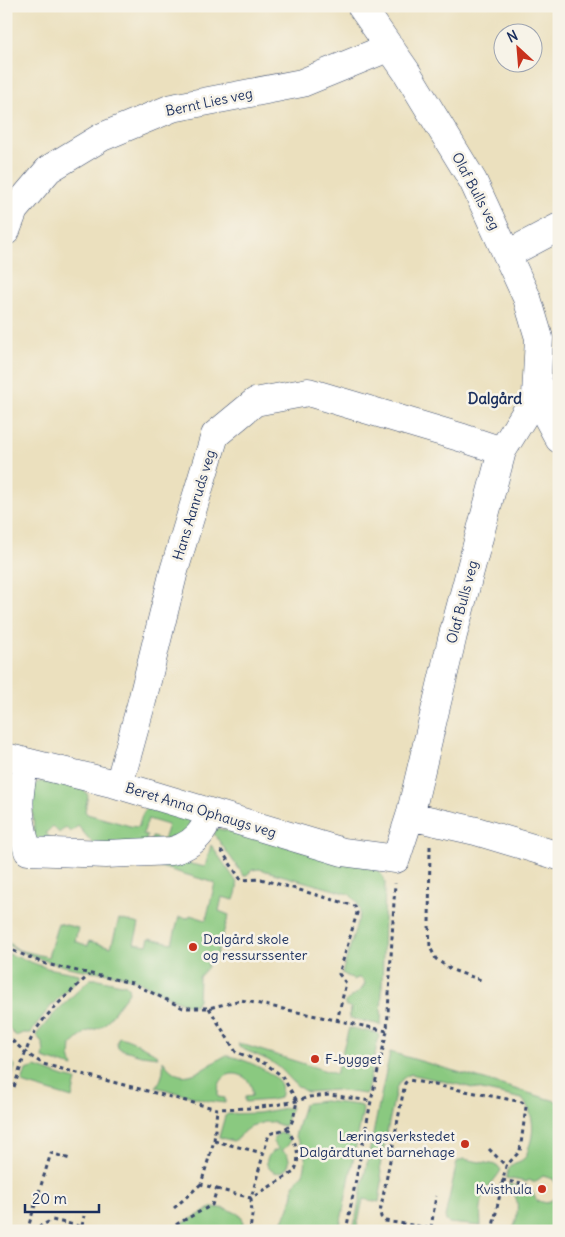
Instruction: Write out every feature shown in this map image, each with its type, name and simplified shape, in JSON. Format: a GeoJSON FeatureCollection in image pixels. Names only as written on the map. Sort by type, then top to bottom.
{"type":"FeatureCollection","features":[{"type":"Feature","properties":{"kind":"street","name":"Olaf Bulls veg"},"geometry":{"type":"LineString","coordinates":[[361,6],[406,71],[473,181],[508,254],[527,298],[539,338],[547,395],[502,451],[453,635],[417,817],[396,859]]}},
{"type":"Feature","properties":{"kind":"street","name":"Bernt Lies veg"},"geometry":{"type":"LineString","coordinates":[[6,231],[14,210],[49,169],[102,137],[172,108],[302,83],[390,48]]}},
{"type":"Feature","properties":{"kind":"street"},"geometry":{"type":"LineString","coordinates":[[508,254],[559,226]]}},
{"type":"Feature","properties":{"kind":"street","name":"Hans Aanruds veg"},"geometry":{"type":"LineString","coordinates":[[119,785],[174,572],[215,435],[255,402],[308,392],[502,451]]}},
{"type":"Feature","properties":{"kind":"street"},"geometry":{"type":"LineString","coordinates":[[547,395],[559,439]]}},
{"type":"Feature","properties":{"kind":"street"},"geometry":{"type":"LineString","coordinates":[[16,759],[21,826],[28,851],[106,854],[172,851],[183,848],[193,841],[206,820]]}},
{"type":"Feature","properties":{"kind":"street","name":"Beret Anna Ophaugs veg"},"geometry":{"type":"LineString","coordinates":[[16,759],[119,785],[206,820],[342,852],[396,859]]}},
{"type":"Feature","properties":{"kind":"street"},"geometry":{"type":"LineString","coordinates":[[417,817],[476,831],[559,856]]}},
{"type":"Feature","properties":{"kind":"path"},"geometry":{"type":"LineString","coordinates":[[417,817],[430,847],[430,947],[436,959],[452,970],[484,981]]}},
{"type":"Feature","properties":{"kind":"path"},"geometry":{"type":"LineString","coordinates":[[206,820],[242,880],[261,879],[354,906],[357,913],[339,974],[346,983],[337,1021]]}},
{"type":"Feature","properties":{"kind":"path"},"geometry":{"type":"LineString","coordinates":[[346,1231],[371,1101],[387,1031],[396,859]]}},
{"type":"Feature","properties":{"kind":"path"},"geometry":{"type":"LineString","coordinates":[[6,948],[46,964],[132,983],[184,1008],[209,1008],[241,1000],[387,1031]]}},
{"type":"Feature","properties":{"kind":"path"},"geometry":{"type":"LineString","coordinates":[[14,1087],[26,1052],[39,1026],[90,974]]}},
{"type":"Feature","properties":{"kind":"path"},"geometry":{"type":"LineString","coordinates":[[209,1008],[236,1052],[266,1064],[282,1076],[297,1101],[290,1126],[269,1134],[251,1198],[252,1215],[250,1231]]}},
{"type":"Feature","properties":{"kind":"path"},"geometry":{"type":"LineString","coordinates":[[6,1035],[43,1064],[217,1109],[251,1108],[330,1095],[371,1101]]}},
{"type":"Feature","properties":{"kind":"path"},"geometry":{"type":"LineString","coordinates":[[476,1231],[431,1228],[385,1221],[381,1217],[380,1212],[405,1083],[409,1080],[522,1102],[526,1107],[520,1151],[506,1166],[492,1231]]}},
{"type":"Feature","properties":{"kind":"path"},"geometry":{"type":"LineString","coordinates":[[174,1208],[201,1184],[214,1141],[217,1109]]}},
{"type":"Feature","properties":{"kind":"path"},"geometry":{"type":"LineString","coordinates":[[201,1184],[251,1198],[288,1176],[297,1167],[297,1150],[292,1135],[286,1128]]}},
{"type":"Feature","properties":{"kind":"path"},"geometry":{"type":"LineString","coordinates":[[214,1141],[263,1153]]}},
{"type":"Feature","properties":{"kind":"path"},"geometry":{"type":"LineString","coordinates":[[489,1149],[506,1166]]}},
{"type":"Feature","properties":{"kind":"path"},"geometry":{"type":"LineString","coordinates":[[29,1231],[51,1153],[70,1159]]}},
{"type":"Feature","properties":{"kind":"path"},"geometry":{"type":"LineString","coordinates":[[502,1180],[527,1185]]}},
{"type":"Feature","properties":{"kind":"path"},"geometry":{"type":"LineString","coordinates":[[171,1231],[177,1224],[212,1205],[217,1189]]}},
{"type":"Feature","properties":{"kind":"path"},"geometry":{"type":"LineString","coordinates":[[431,1228],[436,1196]]}},
{"type":"Feature","properties":{"kind":"path"},"geometry":{"type":"LineString","coordinates":[[82,1226],[84,1216]]}},
{"type":"Feature","properties":{"kind":"path"},"geometry":{"type":"LineString","coordinates":[[29,1231],[52,1220],[101,1231]]}},
{"type":"Feature","properties":{"kind":"path"},"geometry":{"type":"LineString","coordinates":[[6,1227],[18,1231]]}},
{"type":"Feature","properties":{"kind":"green space"},"geometry":{"type":"Polygon","coordinates":[[[6,770],[11,780],[18,850],[6,858],[6,770]]]}},
{"type":"Feature","properties":{"kind":"green space"},"geometry":{"type":"Polygon","coordinates":[[[47,781],[84,790],[88,795],[85,811],[87,814],[138,827],[143,813],[149,807],[188,817],[192,827],[190,832],[150,844],[152,837],[163,840],[168,825],[148,819],[143,834],[147,835],[145,845],[95,846],[78,826],[70,832],[66,827],[59,833],[53,826],[46,833],[56,845],[35,843],[31,788],[38,782],[47,781]]]}},
{"type":"Feature","properties":{"kind":"green space"},"geometry":{"type":"Polygon","coordinates":[[[216,828],[378,870],[385,882],[381,1025],[349,1018],[351,1008],[345,1005],[345,1002],[361,990],[365,984],[361,978],[354,980],[342,973],[360,914],[355,900],[349,894],[259,869],[252,870],[244,876],[214,834],[216,828]]]}},
{"type":"Feature","properties":{"kind":"green space"},"geometry":{"type":"Polygon","coordinates":[[[211,845],[236,881],[237,888],[234,900],[222,897],[219,911],[229,915],[216,956],[207,961],[208,967],[199,977],[198,999],[195,1005],[181,1002],[129,978],[53,963],[24,953],[6,944],[6,941],[19,950],[48,957],[58,923],[78,928],[75,941],[88,946],[89,941],[111,947],[119,919],[139,924],[134,943],[147,945],[149,938],[172,943],[179,917],[189,918],[190,915],[206,920],[215,883],[160,867],[162,858],[205,867],[211,845]]]}},
{"type":"Feature","properties":{"kind":"green space"},"geometry":{"type":"Polygon","coordinates":[[[6,953],[47,968],[79,974],[79,978],[51,1006],[31,1033],[23,1033],[16,1036],[6,1026],[6,953]]]}},
{"type":"Feature","properties":{"kind":"green space"},"geometry":{"type":"Polygon","coordinates":[[[90,979],[126,985],[129,992],[105,1024],[86,1032],[71,1045],[70,1056],[73,1067],[43,1058],[43,1046],[36,1035],[54,1014],[90,979]]]}},
{"type":"Feature","properties":{"kind":"green space"},"geometry":{"type":"Polygon","coordinates":[[[349,1028],[379,1035],[365,1094],[335,1090],[307,1092],[298,1087],[276,1065],[239,1047],[238,1043],[336,1074],[349,1028]]]}},
{"type":"Feature","properties":{"kind":"green space"},"geometry":{"type":"Polygon","coordinates":[[[120,1037],[140,1045],[158,1057],[141,1055],[118,1048],[118,1038],[120,1037]]]}},
{"type":"Feature","properties":{"kind":"green space"},"geometry":{"type":"Polygon","coordinates":[[[6,1042],[9,1044],[8,1056],[15,1066],[9,1086],[6,1085],[6,1042]]]}},
{"type":"Feature","properties":{"kind":"green space"},"geometry":{"type":"Polygon","coordinates":[[[390,1052],[559,1102],[559,1231],[512,1231],[516,1219],[517,1206],[516,1198],[508,1184],[526,1188],[525,1190],[532,1192],[537,1201],[547,1203],[556,1197],[558,1187],[553,1179],[543,1176],[535,1182],[506,1178],[510,1167],[526,1156],[532,1138],[533,1126],[531,1115],[522,1099],[411,1074],[398,1084],[396,1089],[380,1166],[382,1182],[379,1202],[363,1199],[357,1227],[360,1231],[353,1231],[390,1052]]]}},
{"type":"Feature","properties":{"kind":"green space"},"geometry":{"type":"Polygon","coordinates":[[[225,1056],[238,1058],[272,1075],[281,1085],[280,1098],[245,1102],[245,1097],[252,1096],[252,1088],[245,1078],[233,1074],[228,1075],[219,1085],[218,1097],[225,1098],[225,1103],[208,1101],[156,1087],[162,1075],[163,1061],[171,1070],[186,1076],[201,1070],[225,1056]]]}},
{"type":"Feature","properties":{"kind":"green space"},"geometry":{"type":"Polygon","coordinates":[[[36,1067],[76,1080],[72,1098],[22,1083],[26,1070],[36,1067]]]}},
{"type":"Feature","properties":{"kind":"green space"},"geometry":{"type":"Polygon","coordinates":[[[324,1101],[358,1105],[362,1106],[363,1110],[339,1231],[277,1231],[288,1209],[295,1184],[305,1168],[304,1153],[295,1136],[304,1104],[324,1101]]]}},
{"type":"Feature","properties":{"kind":"green space"},"geometry":{"type":"Polygon","coordinates":[[[291,1107],[283,1126],[272,1122],[265,1122],[251,1126],[239,1138],[233,1141],[219,1137],[225,1116],[228,1114],[258,1113],[291,1107]]]}},
{"type":"Feature","properties":{"kind":"green space"},"geometry":{"type":"Polygon","coordinates":[[[280,1133],[287,1136],[290,1141],[281,1150],[289,1158],[289,1163],[284,1170],[276,1172],[268,1167],[267,1160],[270,1154],[279,1149],[275,1145],[274,1139],[280,1133]]]}},
{"type":"Feature","properties":{"kind":"green space"},"geometry":{"type":"Polygon","coordinates":[[[463,1159],[497,1165],[501,1170],[489,1186],[482,1200],[481,1226],[449,1223],[446,1221],[445,1217],[457,1162],[463,1159]]]}},
{"type":"Feature","properties":{"kind":"green space"},"geometry":{"type":"Polygon","coordinates":[[[213,1207],[232,1211],[242,1217],[241,1231],[175,1231],[180,1225],[213,1207]]]}},
{"type":"Feature","properties":{"kind":"place","name":"Dalgård skole og ressurssenter"},"geometry":{"type":"Point","coordinates":[193,947]}},
{"type":"Feature","properties":{"kind":"place","name":"F-bygget"},"geometry":{"type":"Point","coordinates":[315,1059]}},
{"type":"Feature","properties":{"kind":"place","name":"Læringsverkstedet Dalgårdtunet barnehage"},"geometry":{"type":"Point","coordinates":[465,1144]}},
{"type":"Feature","properties":{"kind":"place","name":"Kvisthula"},"geometry":{"type":"Point","coordinates":[542,1189]}},
{"type":"Feature","properties":{"kind":"district","name":"Dalgård"},"geometry":{"type":"Point","coordinates":[495,398]}}]}
